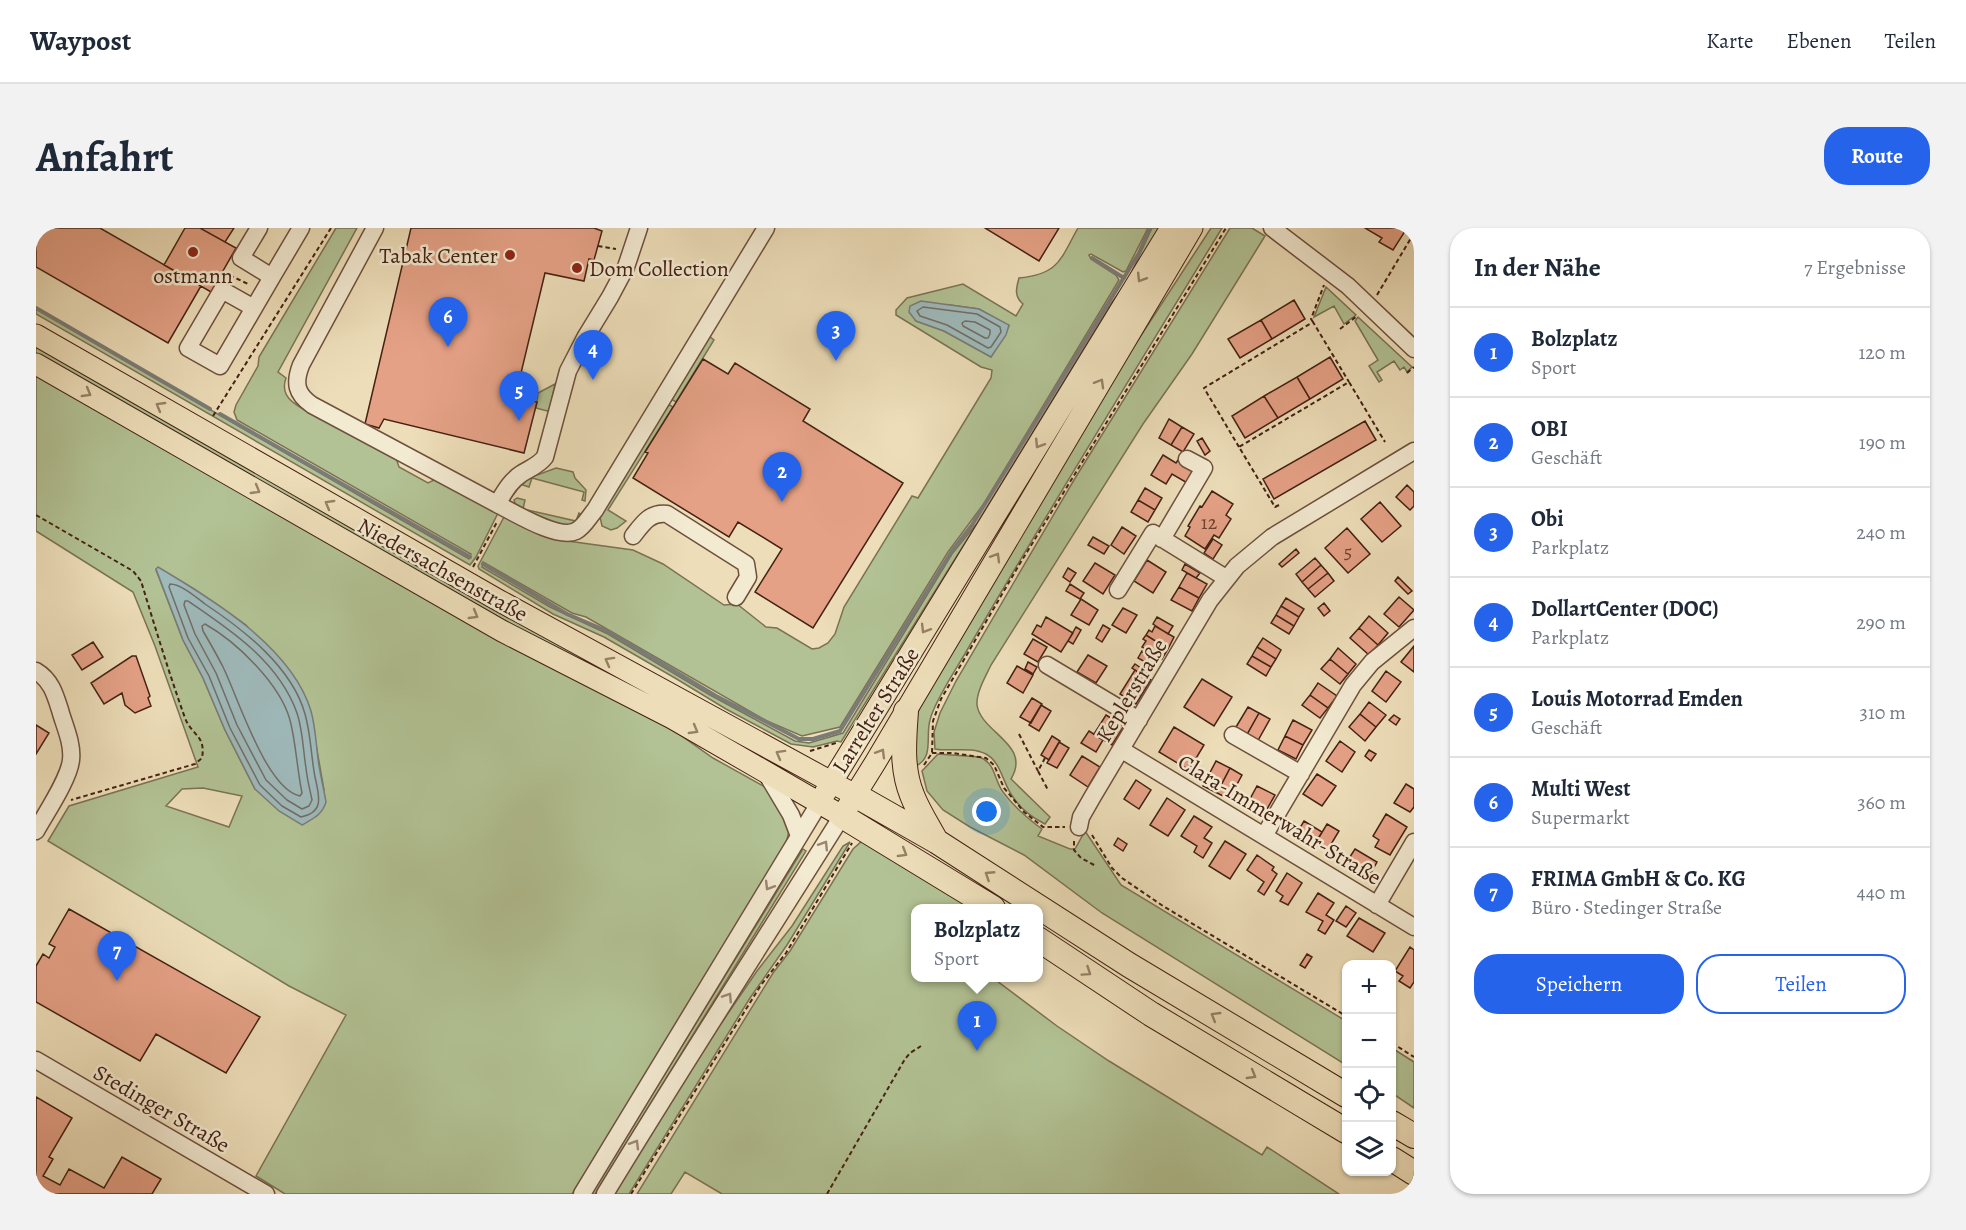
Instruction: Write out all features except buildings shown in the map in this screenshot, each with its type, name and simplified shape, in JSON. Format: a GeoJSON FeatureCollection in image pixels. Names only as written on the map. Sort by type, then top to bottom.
{"type":"FeatureCollection","features":[{"type":"Feature","properties":{"kind":"highway"},"geometry":{"type":"LineString","coordinates":[[906,711],[903,756],[907,781],[913,798],[936,841]]}},
{"type":"Feature","properties":{"kind":"highway"},"geometry":{"type":"LineString","coordinates":[[855,795],[936,841],[1034,904]]}},
{"type":"Feature","properties":{"kind":"highway"},"geometry":{"type":"LineString","coordinates":[[842,816],[985,904]]}},
{"type":"Feature","properties":{"kind":"highway"},"geometry":{"type":"LineString","coordinates":[[1043,910],[1129,965],[1342,1092]]}},
{"type":"Feature","properties":{"kind":"highway"},"geometry":{"type":"LineString","coordinates":[[1043,942],[1151,1014],[1342,1128]]}},
{"type":"Feature","properties":{"kind":"highway"},"geometry":{"type":"LineString","coordinates":[[1396,1125],[1414,1136]]}},
{"type":"Feature","properties":{"kind":"highway"},"geometry":{"type":"LineString","coordinates":[[1396,1162],[1414,1173]]}},
{"type":"Feature","properties":{"kind":"main road","name":"Larrelter Straße"},"geometry":{"type":"LineString","coordinates":[[820,802],[1172,228]]}},
{"type":"Feature","properties":{"kind":"main road","name":"Larrelter Straße"},"geometry":{"type":"LineString","coordinates":[[842,816],[1192,228]]}},
{"type":"Feature","properties":{"kind":"main road","name":"Niedersachsenstraße"},"geometry":{"type":"LineString","coordinates":[[36,335],[498,600],[855,795]]}},
{"type":"Feature","properties":{"kind":"main road","name":"Niedersachsenstraße"},"geometry":{"type":"LineString","coordinates":[[36,364],[502,631],[672,718],[842,816]]}},
{"type":"Feature","properties":{"kind":"street"},"geometry":{"type":"LineString","coordinates":[[258,228],[241,258],[272,277]]}},
{"type":"Feature","properties":{"kind":"street"},"geometry":{"type":"LineString","coordinates":[[254,308],[222,290],[188,348],[220,366],[301,228]]}},
{"type":"Feature","properties":{"kind":"street"},"geometry":{"type":"LineString","coordinates":[[375,228],[301,365],[296,382],[299,392],[312,405],[399,451],[401,464],[429,478],[440,474],[501,506],[561,533],[575,532],[581,528],[600,501],[766,228]]}},
{"type":"Feature","properties":{"kind":"street"},"geometry":{"type":"LineString","coordinates":[[501,506],[506,489],[517,477],[536,466],[545,457],[568,371],[590,327],[610,297],[631,252],[639,228]]}},
{"type":"Feature","properties":{"kind":"street"},"geometry":{"type":"LineString","coordinates":[[1272,228],[1371,306],[1414,350]]}},
{"type":"Feature","properties":{"kind":"street","name":"Keplerstraße"},"geometry":{"type":"LineString","coordinates":[[1079,827],[1082,817],[1139,720],[1210,600],[1226,578],[1272,537],[1414,452]]}},
{"type":"Feature","properties":{"kind":"street"},"geometry":{"type":"LineString","coordinates":[[1162,539],[1204,468],[1187,459]]}},
{"type":"Feature","properties":{"kind":"street"},"geometry":{"type":"LineString","coordinates":[[633,536],[652,515],[667,514],[746,564],[748,577],[736,597]]}},
{"type":"Feature","properties":{"kind":"street"},"geometry":{"type":"LineString","coordinates":[[1118,590],[1153,533],[1226,578]]}},
{"type":"Feature","properties":{"kind":"street"},"geometry":{"type":"LineString","coordinates":[[1264,836],[1353,686],[1372,662],[1414,628]]}},
{"type":"Feature","properties":{"kind":"street"},"geometry":{"type":"LineString","coordinates":[[1047,665],[1139,720]]}},
{"type":"Feature","properties":{"kind":"street"},"geometry":{"type":"LineString","coordinates":[[36,671],[50,682],[71,747],[69,768],[36,831]]}},
{"type":"Feature","properties":{"kind":"street"},"geometry":{"type":"LineString","coordinates":[[1233,735],[1301,774]]}},
{"type":"Feature","properties":{"kind":"street","name":"Clara-Immerwahr-Straße"},"geometry":{"type":"LineString","coordinates":[[1122,750],[1414,927]]}},
{"type":"Feature","properties":{"kind":"street"},"geometry":{"type":"LineString","coordinates":[[764,770],[785,803],[800,836]]}},
{"type":"Feature","properties":{"kind":"street","name":"Larrelter Straße"},"geometry":{"type":"LineString","coordinates":[[582,1194],[820,802]]}},
{"type":"Feature","properties":{"kind":"street","name":"Larrelter Straße"},"geometry":{"type":"LineString","coordinates":[[605,1194],[842,816]]}},
{"type":"Feature","properties":{"kind":"street"},"geometry":{"type":"LineString","coordinates":[[1377,904],[1414,843]]}},
{"type":"Feature","properties":{"kind":"street","name":"Stedinger Straße"},"geometry":{"type":"LineString","coordinates":[[36,1060],[266,1194]]}},
{"type":"Feature","properties":{"kind":"path"},"geometry":{"type":"LineString","coordinates":[[210,420],[331,228]]}},
{"type":"Feature","properties":{"kind":"path"},"geometry":{"type":"LineString","coordinates":[[922,768],[932,753],[933,721],[941,699],[1019,565],[1226,228]]}},
{"type":"Feature","properties":{"kind":"path"},"geometry":{"type":"LineString","coordinates":[[1340,329],[1371,306],[1414,233]]}},
{"type":"Feature","properties":{"kind":"path"},"geometry":{"type":"LineString","coordinates":[[598,246],[631,252]]}},
{"type":"Feature","properties":{"kind":"path"},"geometry":{"type":"LineString","coordinates":[[1329,272],[1311,319],[1385,441]]}},
{"type":"Feature","properties":{"kind":"path"},"geometry":{"type":"LineString","coordinates":[[1279,504],[1275,507],[1204,388],[1313,322]]}},
{"type":"Feature","properties":{"kind":"path"},"geometry":{"type":"LineString","coordinates":[[1407,373],[1414,367]]}},
{"type":"Feature","properties":{"kind":"path"},"geometry":{"type":"LineString","coordinates":[[1239,447],[1349,382]]}},
{"type":"Feature","properties":{"kind":"path"},"geometry":{"type":"LineString","coordinates":[[472,570],[501,506]]}},
{"type":"Feature","properties":{"kind":"path"},"geometry":{"type":"LineString","coordinates":[[36,515],[133,570],[141,581],[167,669],[183,713],[204,746],[202,758],[195,764],[51,806]]}},
{"type":"Feature","properties":{"kind":"path"},"geometry":{"type":"LineString","coordinates":[[1019,734],[1048,790]]}},
{"type":"Feature","properties":{"kind":"path"},"geometry":{"type":"LineString","coordinates":[[932,753],[952,753],[986,758],[994,765],[1004,788],[1017,806],[1043,827],[1079,827],[1092,835],[1112,868],[1131,884],[1163,906],[1344,1014]]}},
{"type":"Feature","properties":{"kind":"path"},"geometry":{"type":"LineString","coordinates":[[1038,771],[1045,758]]}},
{"type":"Feature","properties":{"kind":"path"},"geometry":{"type":"LineString","coordinates":[[1079,827],[1072,844],[1074,850],[1081,858],[1096,866]]}},
{"type":"Feature","properties":{"kind":"path"},"geometry":{"type":"LineString","coordinates":[[631,1194],[761,985],[786,953],[853,842]]}},
{"type":"Feature","properties":{"kind":"path"},"geometry":{"type":"LineString","coordinates":[[1396,1046],[1414,1057]]}},
{"type":"Feature","properties":{"kind":"path"},"geometry":{"type":"LineString","coordinates":[[828,1194],[905,1059],[909,1053],[921,1047]]}},
{"type":"Feature","properties":{"kind":"green space"},"geometry":{"type":"Polygon","coordinates":[[[336,228],[357,228],[278,372],[286,378],[285,391],[289,398],[300,407],[396,458],[399,467],[428,483],[436,479],[498,513],[470,565],[36,314],[36,309],[469,559],[471,554],[237,420],[234,412],[236,405],[258,366],[259,357],[336,228]]]}},
{"type":"Feature","properties":{"kind":"green space"},"geometry":{"type":"Polygon","coordinates":[[[1078,228],[1148,228],[1126,271],[1123,272],[1089,255],[1091,259],[1116,275],[1119,280],[985,502],[948,552],[840,727],[802,736],[767,721],[586,617],[572,613],[483,562],[482,567],[550,607],[608,634],[710,695],[795,741],[809,743],[843,733],[952,554],[977,523],[1110,305],[1128,280],[1152,228],[1161,228],[841,742],[813,747],[791,744],[726,709],[604,637],[553,614],[479,569],[478,566],[504,517],[553,539],[633,550],[663,564],[724,605],[737,604],[766,627],[777,628],[812,649],[828,643],[835,634],[844,607],[912,496],[918,498],[991,378],[992,370],[981,367],[896,315],[896,310],[907,298],[963,284],[1016,316],[1023,304],[1016,292],[1019,278],[1043,273],[1057,264],[1078,228]],[[950,305],[916,321],[944,331],[991,357],[1009,326],[979,309],[950,305]]]}},
{"type":"Feature","properties":{"kind":"green space"},"geometry":{"type":"Polygon","coordinates":[[[1211,228],[1222,228],[1061,492],[941,695],[930,720],[927,753],[921,763],[914,767],[915,721],[922,701],[1127,357],[1211,228]]]}},
{"type":"Feature","properties":{"kind":"green space"},"geometry":{"type":"Polygon","coordinates":[[[1230,228],[1252,228],[1265,236],[1192,354],[1143,424],[991,665],[980,690],[977,705],[980,715],[1011,748],[1015,757],[1016,767],[1011,779],[1050,817],[1045,824],[1016,801],[991,758],[974,750],[935,749],[934,732],[940,713],[956,681],[1074,480],[1230,228]]]}},
{"type":"Feature","properties":{"kind":"green space"},"geometry":{"type":"Polygon","coordinates":[[[1326,287],[1356,315],[1344,324],[1334,306],[1314,317],[1326,287]]]}},
{"type":"Feature","properties":{"kind":"green space"},"geometry":{"type":"Polygon","coordinates":[[[1358,317],[1412,367],[1407,372],[1404,367],[1400,370],[1394,361],[1377,372],[1382,380],[1379,382],[1369,366],[1378,360],[1355,321],[1358,317]]]}},
{"type":"Feature","properties":{"kind":"green space"},"geometry":{"type":"Polygon","coordinates":[[[709,336],[714,340],[676,402],[671,399],[709,336]]]}},
{"type":"Feature","properties":{"kind":"green space"},"geometry":{"type":"Polygon","coordinates":[[[36,345],[533,631],[700,719],[528,636],[36,353],[36,345]]]}},
{"type":"Feature","properties":{"kind":"green space"},"geometry":{"type":"Polygon","coordinates":[[[36,372],[659,720],[713,758],[765,787],[779,802],[789,831],[785,848],[572,1194],[285,1194],[256,1176],[346,1015],[289,986],[48,841],[69,806],[198,767],[155,646],[133,592],[36,531],[36,372]],[[158,568],[156,570],[183,640],[255,789],[324,790],[310,710],[246,625],[194,589],[158,568]],[[203,788],[182,789],[166,806],[229,827],[242,796],[203,788]]]}},
{"type":"Feature","properties":{"kind":"green space"},"geometry":{"type":"Polygon","coordinates":[[[555,384],[550,409],[547,411],[536,408],[538,393],[555,384]]]}},
{"type":"Feature","properties":{"kind":"green space"},"geometry":{"type":"Polygon","coordinates":[[[668,404],[673,407],[608,510],[626,521],[611,530],[602,526],[600,517],[668,404]]]}},
{"type":"Feature","properties":{"kind":"green space"},"geometry":{"type":"Polygon","coordinates":[[[556,468],[573,472],[575,478],[586,490],[585,501],[582,500],[584,492],[532,478],[529,487],[523,485],[526,479],[556,468]]]}},
{"type":"Feature","properties":{"kind":"green space"},"geometry":{"type":"Polygon","coordinates":[[[517,498],[525,500],[523,509],[576,521],[579,513],[583,516],[572,526],[559,527],[516,506],[514,500],[517,498]]]}},
{"type":"Feature","properties":{"kind":"green space"},"geometry":{"type":"Polygon","coordinates":[[[938,754],[980,757],[985,760],[992,768],[1007,797],[1042,829],[1038,836],[1075,849],[1085,831],[1121,885],[1342,1019],[1342,1063],[1102,913],[1024,855],[943,810],[927,791],[922,771],[938,754]]]}},
{"type":"Feature","properties":{"kind":"green space"},"geometry":{"type":"Polygon","coordinates":[[[862,841],[967,900],[964,904],[911,904],[911,982],[998,982],[1109,1061],[1262,1155],[1267,1147],[1339,1194],[722,1194],[685,1172],[671,1194],[637,1194],[773,973],[790,951],[853,849],[862,841]]]}},
{"type":"Feature","properties":{"kind":"green space"},"geometry":{"type":"Polygon","coordinates":[[[850,842],[629,1194],[614,1194],[692,1066],[757,971],[792,926],[843,846],[850,842]]]}},
{"type":"Feature","properties":{"kind":"green space"},"geometry":{"type":"Polygon","coordinates":[[[803,849],[806,851],[595,1194],[591,1194],[803,849]]]}},
{"type":"Feature","properties":{"kind":"green space"},"geometry":{"type":"Polygon","coordinates":[[[1396,1051],[1414,1062],[1414,1108],[1396,1096],[1396,1051]]]}},
{"type":"Feature","properties":{"kind":"water"},"geometry":{"type":"Polygon","coordinates":[[[921,301],[979,309],[1009,325],[1006,335],[991,357],[944,331],[916,321],[909,312],[910,306],[921,301]]]}},
{"type":"Feature","properties":{"kind":"water"},"geometry":{"type":"Polygon","coordinates":[[[158,567],[202,594],[248,627],[287,666],[301,688],[313,718],[326,802],[320,813],[302,825],[279,811],[255,789],[183,640],[156,569],[158,567]]]}},
{"type":"Feature","properties":{"kind":"waterway"},"geometry":{"type":"LineString","coordinates":[[483,564],[567,614],[609,632],[716,696],[799,739],[813,739],[840,731],[952,551],[972,525],[1139,253],[1150,228]]}},
{"type":"Feature","properties":{"kind":"waterway"},"geometry":{"type":"LineString","coordinates":[[1092,258],[1124,278]]}},
{"type":"Feature","properties":{"kind":"waterway"},"geometry":{"type":"LineString","coordinates":[[36,308],[210,409]]}},
{"type":"Feature","properties":{"kind":"waterway"},"geometry":{"type":"LineString","coordinates":[[220,414],[470,557]]}},
{"type":"Feature","properties":{"kind":"place","name":"ostmann"},"geometry":{"type":"Point","coordinates":[193,252]}},
{"type":"Feature","properties":{"kind":"place","name":"Tabak Center"},"geometry":{"type":"Point","coordinates":[510,255]}},
{"type":"Feature","properties":{"kind":"place","name":"Dom Collection"},"geometry":{"type":"Point","coordinates":[577,268]}},
{"type":"Feature","properties":{"kind":"place","name":"Multi West"},"geometry":{"type":"Point","coordinates":[448,347]}},
{"type":"Feature","properties":{"kind":"place","name":"Obi"},"geometry":{"type":"Point","coordinates":[836,361]}},
{"type":"Feature","properties":{"kind":"place","name":"DollartCenter (DOC)"},"geometry":{"type":"Point","coordinates":[593,380]}},
{"type":"Feature","properties":{"kind":"place","name":"Louis Motorrad Emden"},"geometry":{"type":"Point","coordinates":[519,421]}},
{"type":"Feature","properties":{"kind":"place","name":"OBI"},"geometry":{"type":"Point","coordinates":[782,502]}},
{"type":"Feature","properties":{"kind":"place","name":"FRIMA GmbH & Co. KG"},"geometry":{"type":"Point","coordinates":[117,981]}},
{"type":"Feature","properties":{"kind":"place","name":"Bolzplatz"},"geometry":{"type":"Point","coordinates":[977,1051]}}]}
